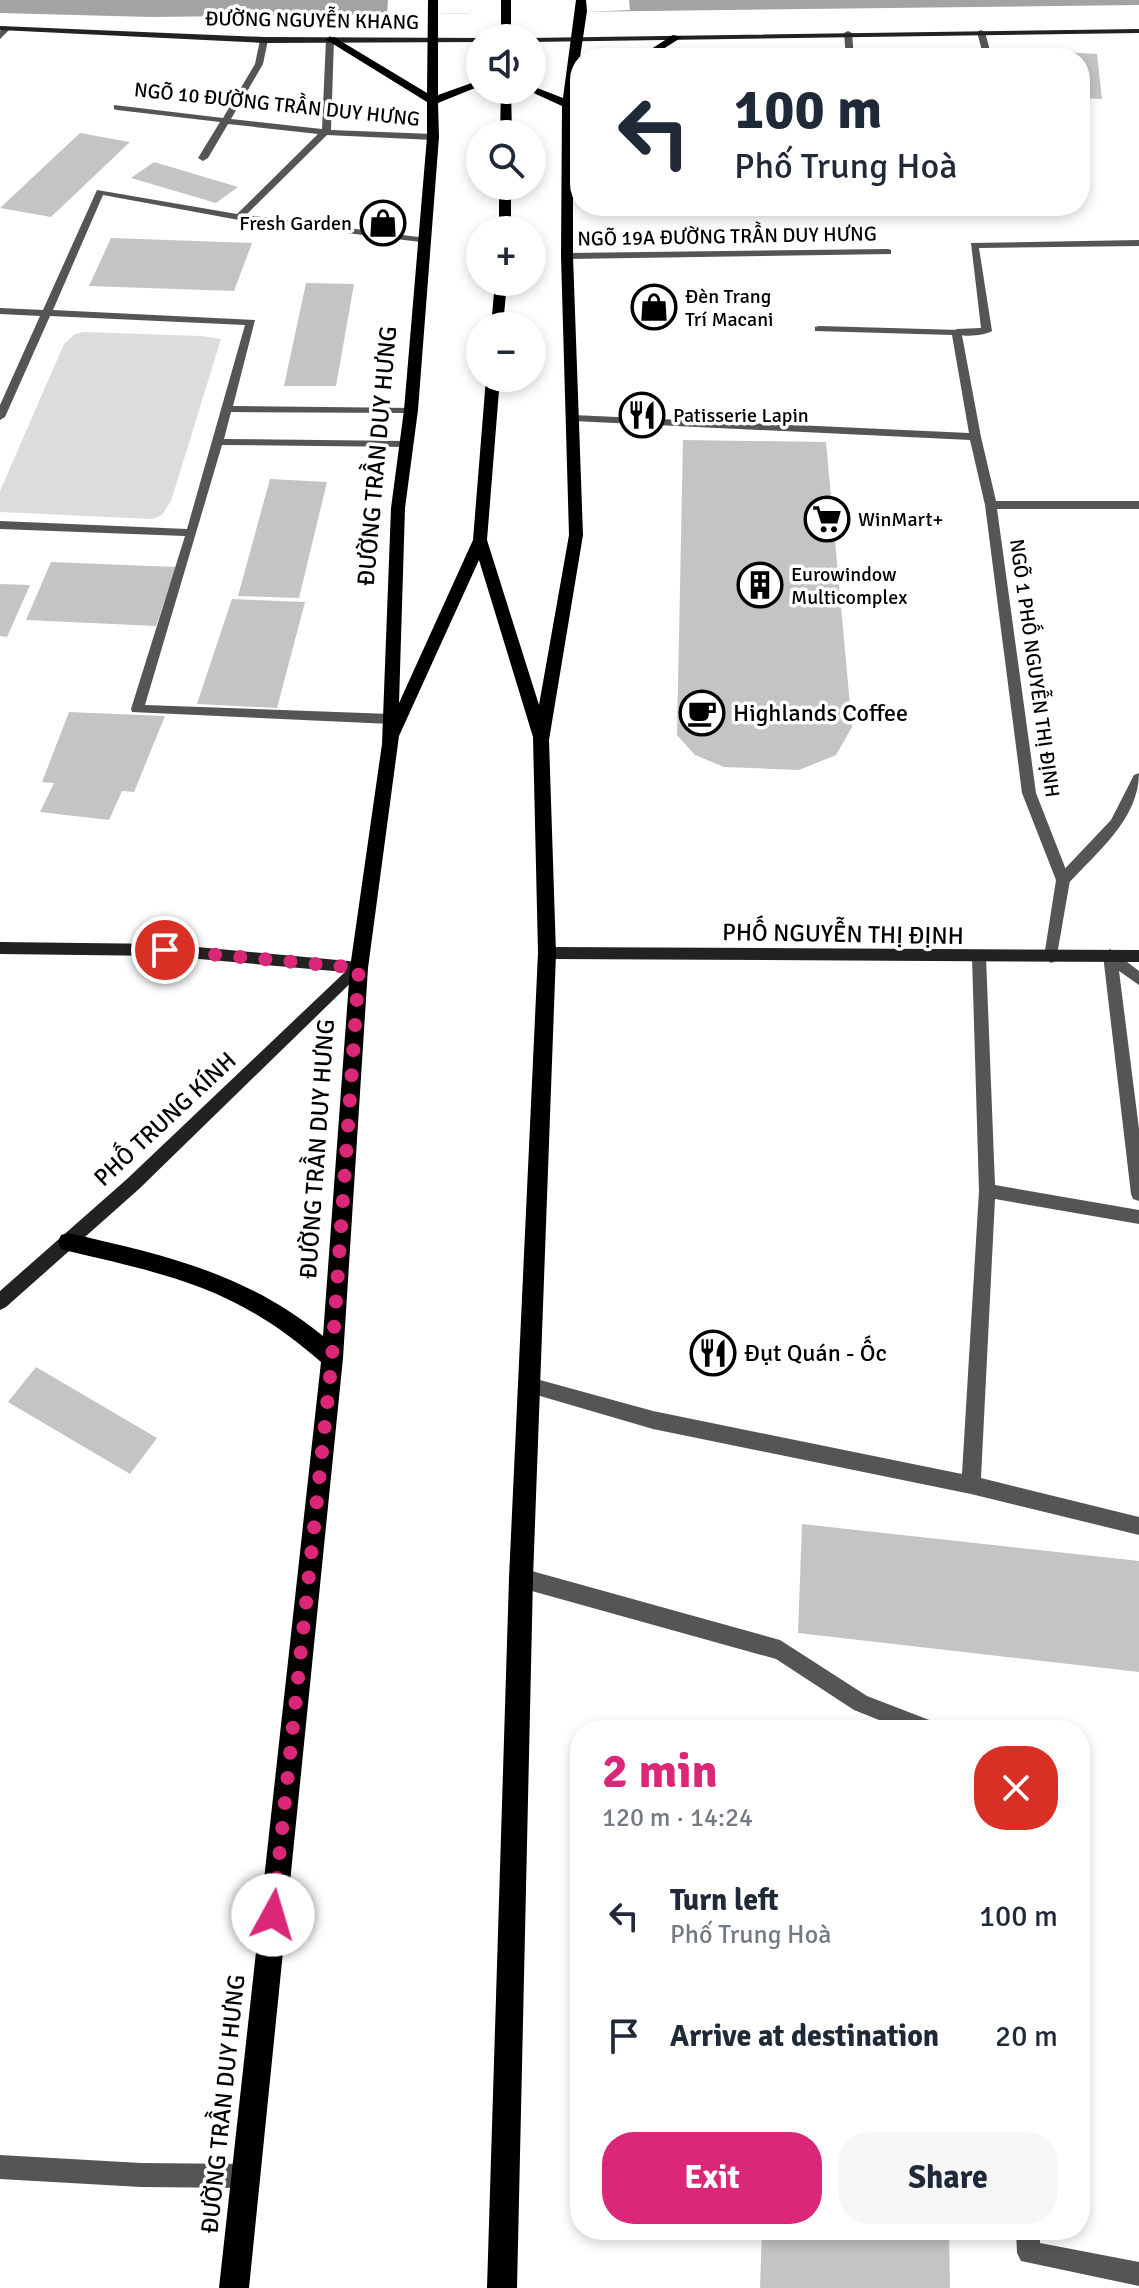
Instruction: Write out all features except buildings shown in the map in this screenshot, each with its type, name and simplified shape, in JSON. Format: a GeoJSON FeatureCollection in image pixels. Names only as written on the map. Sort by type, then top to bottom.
{"type":"FeatureCollection","features":[{"type":"Feature","properties":{"kind":"main road","name":"ĐƯỜNG TRẦN DUY HƯNG"},"geometry":{"type":"LineString","coordinates":[[234,2288],[332,1358],[359,968],[390,744],[398,508],[411,410],[433,137],[433,0]]}},
{"type":"Feature","properties":{"kind":"main road"},"geometry":{"type":"LineString","coordinates":[[506,0],[506,24]]}},
{"type":"Feature","properties":{"kind":"main road"},"geometry":{"type":"LineString","coordinates":[[577,48],[581,6]]}},
{"type":"Feature","properties":{"kind":"main road","name":"ĐƯỜNG NGUYỄN KHANG"},"geometry":{"type":"LineString","coordinates":[[3,28],[264,40],[466,39]]}},
{"type":"Feature","properties":{"kind":"main road"},"geometry":{"type":"LineString","coordinates":[[546,39],[1139,31]]}},
{"type":"Feature","properties":{"kind":"main road"},"geometry":{"type":"LineString","coordinates":[[659,48],[677,37]]}},
{"type":"Feature","properties":{"kind":"main road"},"geometry":{"type":"LineString","coordinates":[[330,39],[433,101],[466,87]]}},
{"type":"Feature","properties":{"kind":"main road"},"geometry":{"type":"LineString","coordinates":[[546,95],[570,104]]}},
{"type":"Feature","properties":{"kind":"main road"},"geometry":{"type":"LineString","coordinates":[[502,2288],[521,1578],[547,953],[541,740],[576,535],[567,256],[570,192]]}},
{"type":"Feature","properties":{"kind":"main road"},"geometry":{"type":"LineString","coordinates":[[390,744],[480,540],[492,392]]}},
{"type":"Feature","properties":{"kind":"main road"},"geometry":{"type":"LineString","coordinates":[[480,540],[541,740]]}},
{"type":"Feature","properties":{"kind":"main road"},"geometry":{"type":"LineString","coordinates":[[0,948],[165,950],[359,968]]}},
{"type":"Feature","properties":{"kind":"main road","name":"PHỐ NGUYỄN THỊ ĐỊNH"},"geometry":{"type":"LineString","coordinates":[[547,953],[1139,956]]}},
{"type":"Feature","properties":{"kind":"main road","name":"PHỐ TRUNG KÍNH"},"geometry":{"type":"LineString","coordinates":[[0,1302],[133,1184],[359,968]]}},
{"type":"Feature","properties":{"kind":"main road"},"geometry":{"type":"LineString","coordinates":[[68,1242],[201,1276],[250,1297],[295,1326],[332,1358]]}},
{"type":"Feature","properties":{"kind":"street"},"geometry":{"type":"LineString","coordinates":[[0,37],[3,28]]}},
{"type":"Feature","properties":{"kind":"street"},"geometry":{"type":"LineString","coordinates":[[981,32],[985,48]]}},
{"type":"Feature","properties":{"kind":"street"},"geometry":{"type":"LineString","coordinates":[[848,33],[849,48]]}},
{"type":"Feature","properties":{"kind":"street"},"geometry":{"type":"LineString","coordinates":[[239,217],[326,131],[330,39]]}},
{"type":"Feature","properties":{"kind":"street"},"geometry":{"type":"LineString","coordinates":[[203,158],[259,64],[264,40]]}},
{"type":"Feature","properties":{"kind":"street","name":"NGÕ 10 ĐƯỜNG TRẦN DUY HƯNG"},"geometry":{"type":"LineString","coordinates":[[117,107],[326,131],[433,137]]}},
{"type":"Feature","properties":{"kind":"street"},"geometry":{"type":"LineString","coordinates":[[0,417],[100,192],[239,217],[426,241]]}},
{"type":"Feature","properties":{"kind":"street"},"geometry":{"type":"LineString","coordinates":[[819,329],[987,331],[974,245],[1139,243]]}},
{"type":"Feature","properties":{"kind":"street","name":"NGÕ 19A ĐƯỜNG TRẦN DUY HƯNG"},"geometry":{"type":"LineString","coordinates":[[567,256],[888,252]]}},
{"type":"Feature","properties":{"kind":"street"},"geometry":{"type":"LineString","coordinates":[[0,311],[251,322],[192,533],[137,709],[391,719]]}},
{"type":"Feature","properties":{"kind":"street","name":"NGÕ 1 PHỐ NGUYỄN THỊ ĐỊNH"},"geometry":{"type":"LineString","coordinates":[[957,332],[975,437],[991,505],[1029,793],[1063,880]]}},
{"type":"Feature","properties":{"kind":"street"},"geometry":{"type":"LineString","coordinates":[[227,409],[411,410]]}},
{"type":"Feature","properties":{"kind":"street"},"geometry":{"type":"LineString","coordinates":[[573,418],[975,437]]}},
{"type":"Feature","properties":{"kind":"street"},"geometry":{"type":"LineString","coordinates":[[218,442],[406,444]]}},
{"type":"Feature","properties":{"kind":"street"},"geometry":{"type":"LineString","coordinates":[[991,505],[1139,505]]}},
{"type":"Feature","properties":{"kind":"street"},"geometry":{"type":"LineString","coordinates":[[0,525],[192,533]]}},
{"type":"Feature","properties":{"kind":"street"},"geometry":{"type":"LineString","coordinates":[[1051,957],[1063,880],[1116,823],[1139,778]]}},
{"type":"Feature","properties":{"kind":"street"},"geometry":{"type":"LineString","coordinates":[[1110,955],[1139,979]]}},
{"type":"Feature","properties":{"kind":"street"},"geometry":{"type":"LineString","coordinates":[[1110,955],[1139,1194]]}},
{"type":"Feature","properties":{"kind":"street"},"geometry":{"type":"LineString","coordinates":[[971,1485],[987,1191],[979,957]]}},
{"type":"Feature","properties":{"kind":"street"},"geometry":{"type":"LineString","coordinates":[[987,1191],[1139,1217]]}},
{"type":"Feature","properties":{"kind":"street"},"geometry":{"type":"LineString","coordinates":[[529,1385],[653,1420],[971,1485],[1139,1526]]}},
{"type":"Feature","properties":{"kind":"street"},"geometry":{"type":"LineString","coordinates":[[521,1578],[780,1650],[861,1703],[904,1720]]}},
{"type":"Feature","properties":{"kind":"street"},"geometry":{"type":"LineString","coordinates":[[0,2167],[141,2175],[247,2176]]}},
{"type":"Feature","properties":{"kind":"street"},"geometry":{"type":"LineString","coordinates":[[1028,2240],[1029,2253],[1139,2274]]}},
{"type":"Feature","properties":{"kind":"shaded area"},"geometry":{"type":"Polygon","coordinates":[[[0,0],[1139,0],[1139,5],[151,17],[0,13],[0,0]]]}},
{"type":"Feature","properties":{"kind":"shaded area"},"geometry":{"type":"Polygon","coordinates":[[[75,334],[221,339],[171,501],[162,515],[152,519],[0,512],[0,491],[64,344],[75,334]]]}},
{"type":"Feature","properties":{"kind":"pier"},"geometry":{"type":"Polygon","coordinates":[[[388,0],[629,0],[630,10],[470,17],[469,13],[387,15],[388,0]]]}},
{"type":"Feature","properties":{"kind":"place","name":"Fresh Garden"},"geometry":{"type":"Point","coordinates":[383,223]}},
{"type":"Feature","properties":{"kind":"place","name":"Đèn Trang Trí Macani"},"geometry":{"type":"Point","coordinates":[654,307]}},
{"type":"Feature","properties":{"kind":"place","name":"Patisserie Lapin"},"geometry":{"type":"Point","coordinates":[642,415]}},
{"type":"Feature","properties":{"kind":"place","name":"WinMart+"},"geometry":{"type":"Point","coordinates":[827,519]}},
{"type":"Feature","properties":{"kind":"place","name":"Eurowindow Multicomplex"},"geometry":{"type":"Point","coordinates":[760,585]}},
{"type":"Feature","properties":{"kind":"place","name":"Highlands Coffee"},"geometry":{"type":"Point","coordinates":[702,713]}},
{"type":"Feature","properties":{"kind":"place","name":"Đụt Quán - Ốc"},"geometry":{"type":"Point","coordinates":[713,1353]}},
{"type":"Feature","properties":{"kind":"route"},"geometry":{"type":"LineString","coordinates":[[165,950],[359,968],[332,1358],[273,1915]]}}]}
